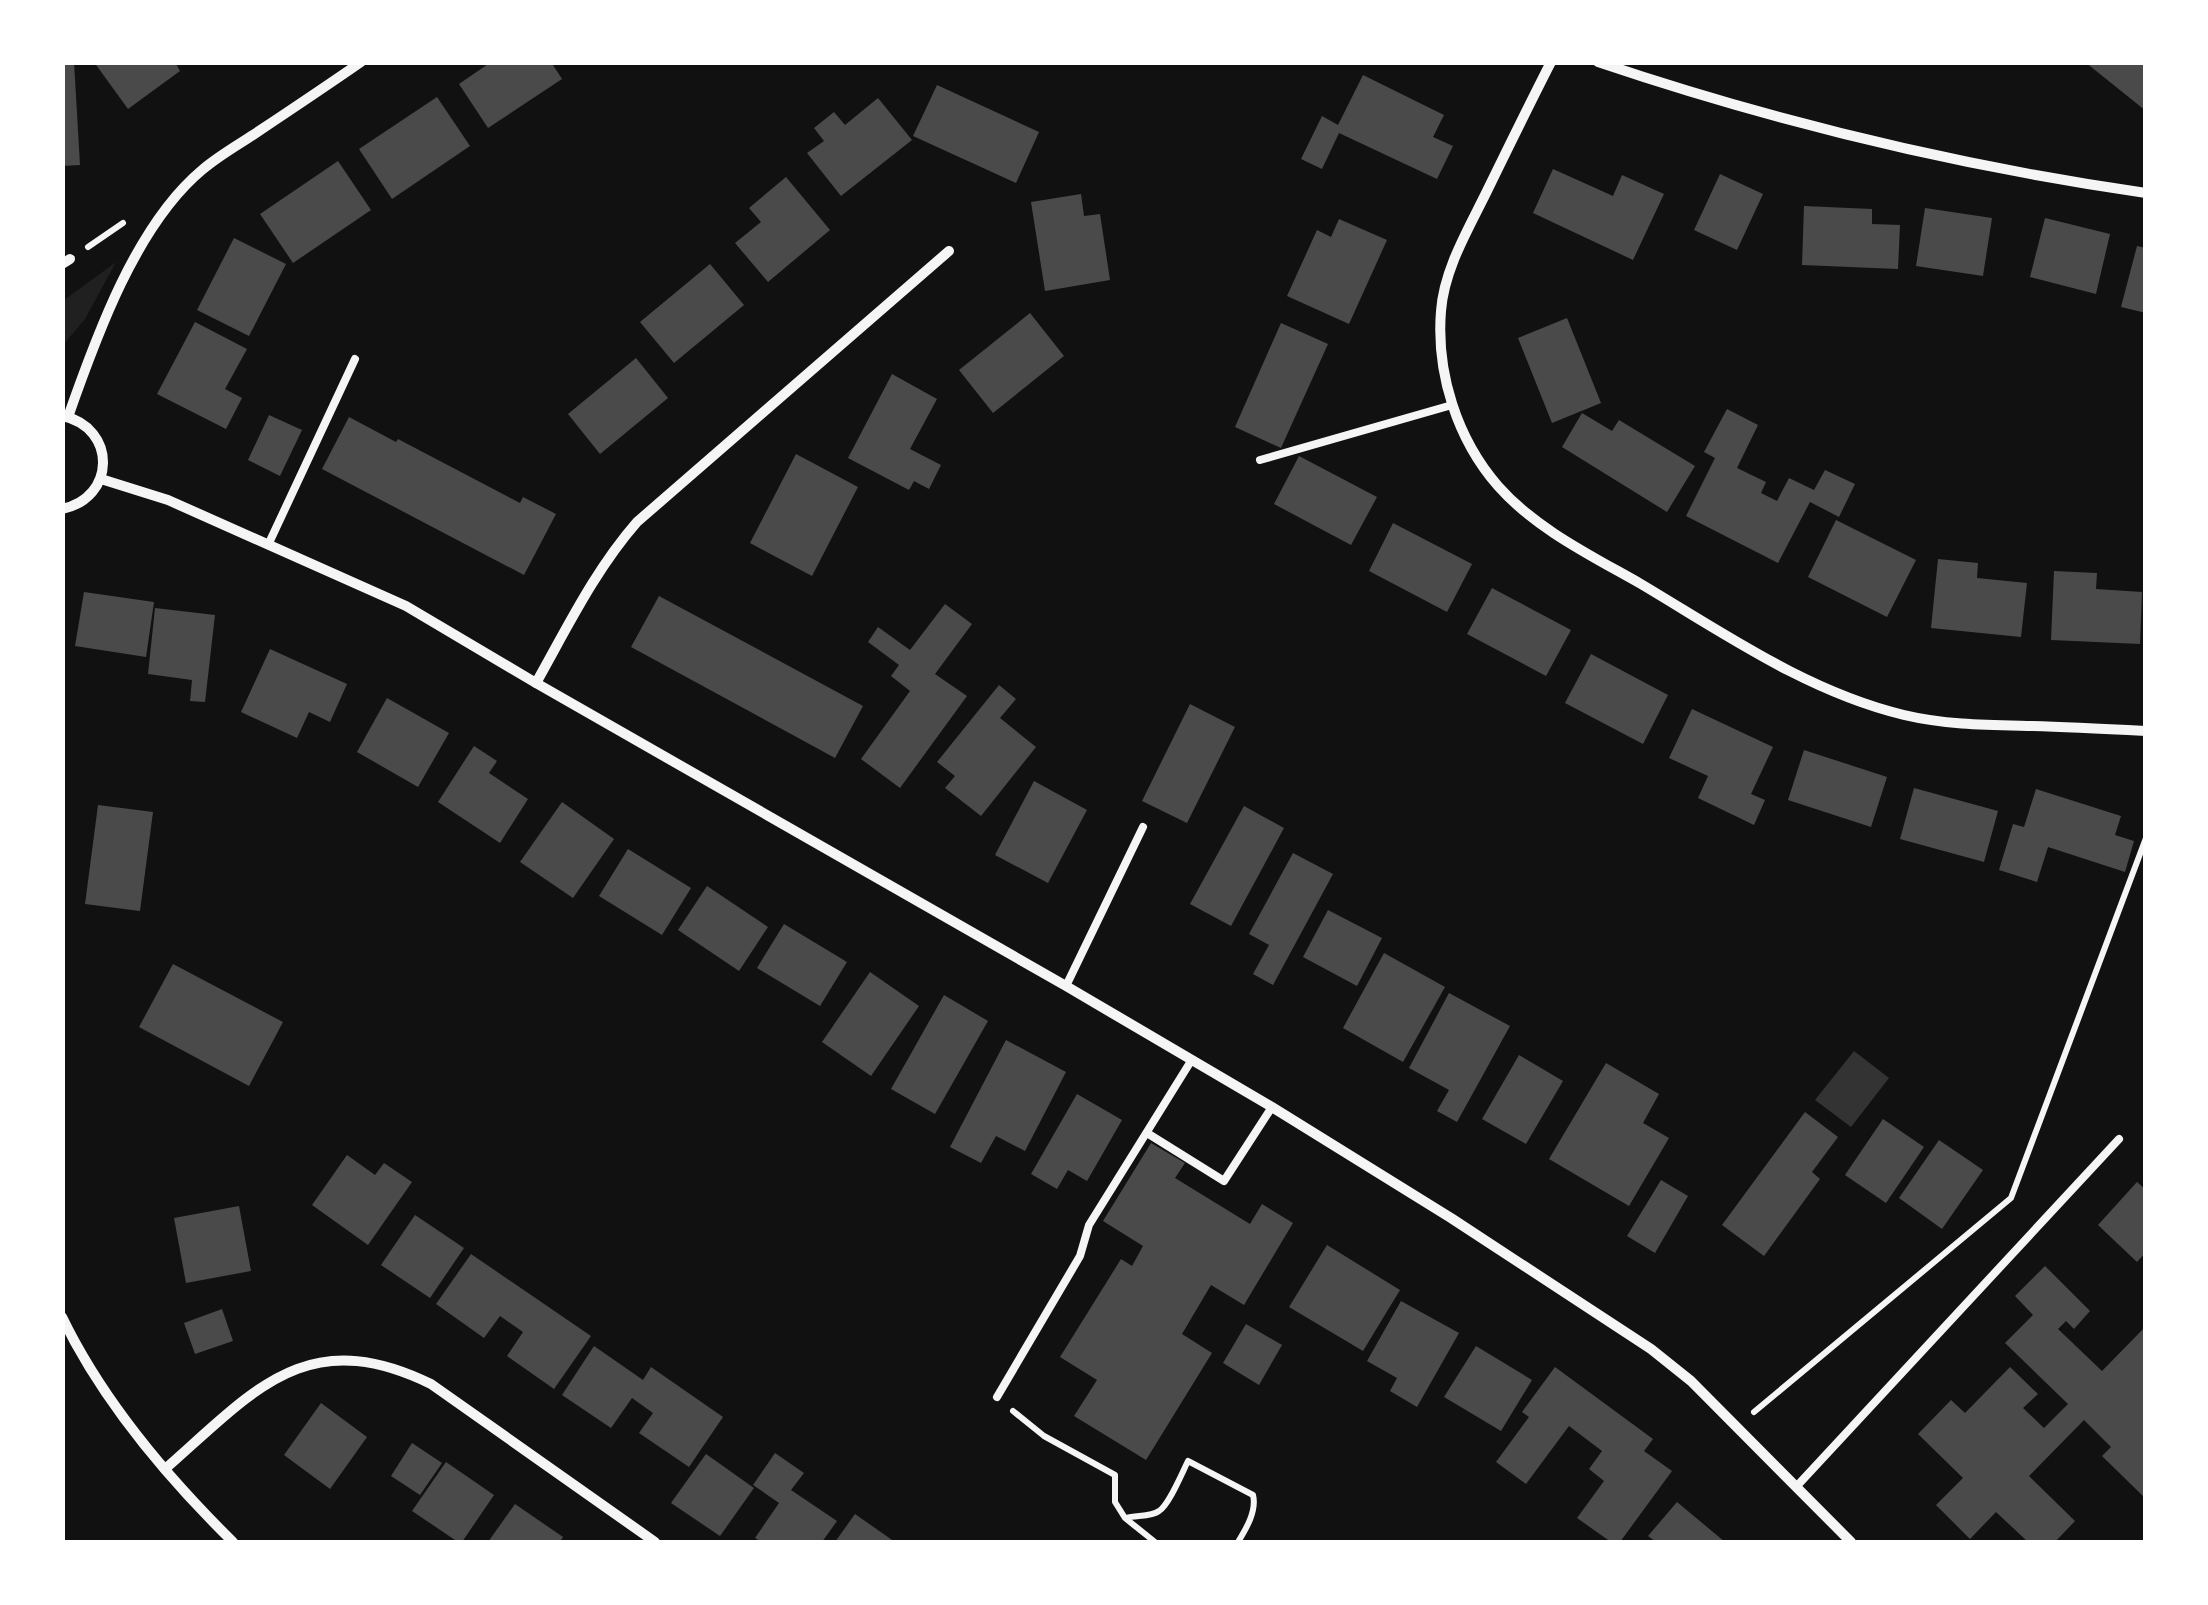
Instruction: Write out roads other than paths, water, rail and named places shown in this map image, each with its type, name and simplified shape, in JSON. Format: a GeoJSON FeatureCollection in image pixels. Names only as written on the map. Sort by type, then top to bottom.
{"type":"FeatureCollection","features":[{"type":"Feature","properties":{"kind":"street"},"geometry":{"type":"LineString","coordinates":[[62,509],[82,502],[101,479],[102,448],[83,423],[66,416],[122,284],[156,222],[203,169],[361,62]]}},
{"type":"Feature","properties":{"kind":"street"},"geometry":{"type":"LineString","coordinates":[[1551,62],[1466,233],[1441,307],[1442,370],[1452,405],[1479,461],[1497,485],[1520,509],[1559,536],[1805,680],[1879,709],[1946,722],[2146,731]]}},
{"type":"Feature","properties":{"kind":"street"},"geometry":{"type":"LineString","coordinates":[[1598,62],[1832,132],[2003,169],[2146,193]]}},
{"type":"Feature","properties":{"kind":"street"},"geometry":{"type":"LineString","coordinates":[[536,684],[613,549],[637,522],[949,250]]}},
{"type":"Feature","properties":{"kind":"street"},"geometry":{"type":"LineString","coordinates":[[101,479],[168,500],[406,606],[1272,1108],[1451,1218],[1651,1349],[1691,1381],[1851,1542]]}},
{"type":"Feature","properties":{"kind":"street"},"geometry":{"type":"LineString","coordinates":[[62,1317],[86,1363],[120,1413],[164,1469],[233,1542]]}},
{"type":"Feature","properties":{"kind":"street"},"geometry":{"type":"LineString","coordinates":[[164,1469],[269,1382],[298,1367],[350,1360],[403,1371],[430,1384],[655,1542]]}},
{"type":"Feature","properties":{"kind":"lane"},"geometry":{"type":"LineString","coordinates":[[269,543],[355,359]]}},
{"type":"Feature","properties":{"kind":"lane"},"geometry":{"type":"LineString","coordinates":[[1260,460],[1452,405]]}},
{"type":"Feature","properties":{"kind":"lane"},"geometry":{"type":"LineString","coordinates":[[1066,986],[1143,826]]}},
{"type":"Feature","properties":{"kind":"lane"},"geometry":{"type":"LineString","coordinates":[[997,1397],[1080,1256],[1089,1225],[1191,1061]]}},
{"type":"Feature","properties":{"kind":"lane"},"geometry":{"type":"LineString","coordinates":[[1148,1133],[1224,1181],[1272,1108]]}},
{"type":"Feature","properties":{"kind":"lane"},"geometry":{"type":"LineString","coordinates":[[1796,1487],[2119,1140]]}}]}
